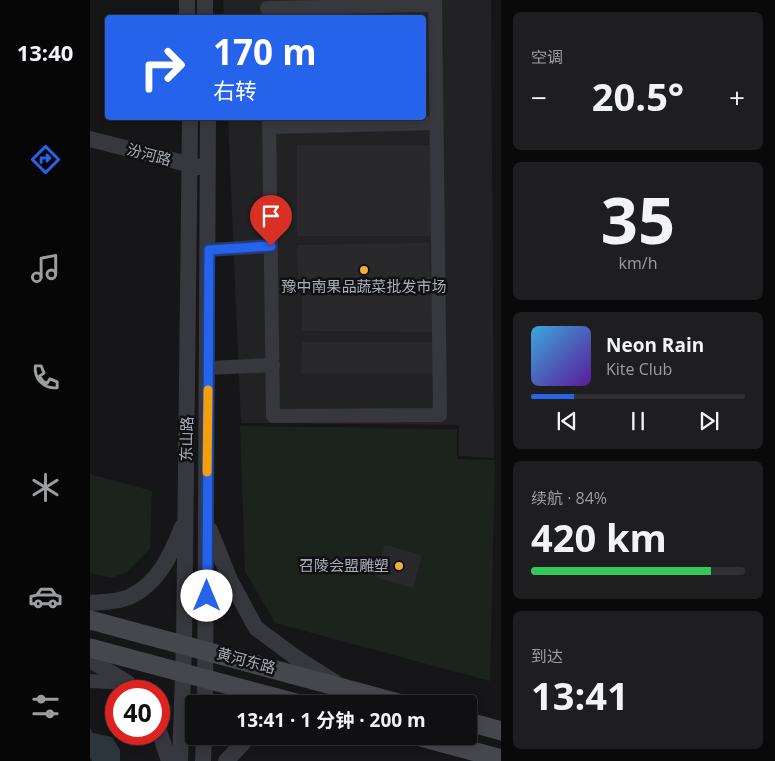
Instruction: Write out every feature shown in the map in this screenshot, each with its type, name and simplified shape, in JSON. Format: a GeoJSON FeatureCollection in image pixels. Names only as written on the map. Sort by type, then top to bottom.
{"type":"FeatureCollection","features":[{"type":"Feature","properties":{"kind":"main road","name":"黄河东路"},"geometry":{"type":"LineString","coordinates":[[90,620],[370,695]]}},
{"type":"Feature","properties":{"kind":"main road","name":"黄河东路"},"geometry":{"type":"LineString","coordinates":[[90,648],[183,671],[267,695]]}},
{"type":"Feature","properties":{"kind":"main road"},"geometry":{"type":"LineString","coordinates":[[477,724],[501,731]]}},
{"type":"Feature","properties":{"kind":"main road"},"geometry":{"type":"LineString","coordinates":[[450,745],[501,759]]}},
{"type":"Feature","properties":{"kind":"street"},"geometry":{"type":"LineString","coordinates":[[187,0],[187,15]]}},
{"type":"Feature","properties":{"kind":"street"},"geometry":{"type":"LineString","coordinates":[[205,0],[205,15]]}},
{"type":"Feature","properties":{"kind":"street"},"geometry":{"type":"LineString","coordinates":[[267,9],[435,3],[437,123],[440,415],[273,416],[269,122],[437,123]]}},
{"type":"Feature","properties":{"kind":"street","name":"东山路"},"geometry":{"type":"LineString","coordinates":[[180,761],[186,518],[190,120]]}},
{"type":"Feature","properties":{"kind":"street","name":"东山路"},"geometry":{"type":"LineString","coordinates":[[205,695],[209,250],[208,120]]}},
{"type":"Feature","properties":{"kind":"street","name":"汾河路"},"geometry":{"type":"LineString","coordinates":[[90,139],[191,166],[209,167]]}},
{"type":"Feature","properties":{"kind":"street"},"geometry":{"type":"LineString","coordinates":[[209,250],[271,246]]}},
{"type":"Feature","properties":{"kind":"street"},"geometry":{"type":"LineString","coordinates":[[208,368],[272,365]]}},
{"type":"Feature","properties":{"kind":"street"},"geometry":{"type":"LineString","coordinates":[[90,603],[128,598],[152,580],[168,562],[186,518]]}},
{"type":"Feature","properties":{"kind":"street"},"geometry":{"type":"LineString","coordinates":[[207,523],[230,580],[256,628],[295,657],[342,687]]}},
{"type":"Feature","properties":{"kind":"street"},"geometry":{"type":"LineString","coordinates":[[90,596],[107,601]]}},
{"type":"Feature","properties":{"kind":"street"},"geometry":{"type":"LineString","coordinates":[[90,660],[120,680]]}},
{"type":"Feature","properties":{"kind":"street"},"geometry":{"type":"LineString","coordinates":[[90,681],[105,683]]}},
{"type":"Feature","properties":{"kind":"street"},"geometry":{"type":"LineString","coordinates":[[164,745],[169,761]]}},
{"type":"Feature","properties":{"kind":"street"},"geometry":{"type":"LineString","coordinates":[[203,761],[204,745]]}},
{"type":"Feature","properties":{"kind":"street"},"geometry":{"type":"LineString","coordinates":[[226,761],[241,745]]}},
{"type":"Feature","properties":{"kind":"shaded area","name":"豫中南果品蔬菜批发市场"},"geometry":{"type":"Polygon","coordinates":[[[223,0],[491,0],[494,458],[459,456],[459,425],[241,423],[228,120],[426,120],[426,15],[224,15],[223,0]]]}},
{"type":"Feature","properties":{"kind":"shaded area"},"geometry":{"type":"Polygon","coordinates":[[[240,426],[457,429],[457,459],[495,460],[490,681],[275,623],[245,571],[240,426]]]}},
{"type":"Feature","properties":{"kind":"shaded area"},"geometry":{"type":"Polygon","coordinates":[[[90,474],[152,491],[150,549],[127,572],[111,578],[90,573],[90,474]]]}},
{"type":"Feature","properties":{"kind":"shaded area"},"geometry":{"type":"Polygon","coordinates":[[[90,728],[93,733],[105,736],[105,745],[117,745],[120,750],[120,761],[92,761],[90,758],[90,728]]]}},
{"type":"Feature","properties":{"kind":"building"},"geometry":{"type":"Polygon","coordinates":[[[297,145],[430,145],[431,236],[297,236],[297,145]]]}},
{"type":"Feature","properties":{"kind":"building"},"geometry":{"type":"Polygon","coordinates":[[[429,243],[430,280],[298,281],[297,245],[429,243]]]}},
{"type":"Feature","properties":{"kind":"building"},"geometry":{"type":"Polygon","coordinates":[[[302,295],[432,295],[432,332],[302,331],[302,295]]]}},
{"type":"Feature","properties":{"kind":"building"},"geometry":{"type":"Polygon","coordinates":[[[302,342],[435,342],[435,374],[301,374],[302,342]]]}},
{"type":"Feature","properties":{"kind":"building","name":"召陵会盟雕塑"},"geometry":{"type":"Polygon","coordinates":[[[385,545],[422,555],[413,588],[375,577],[385,545]]]}},
{"type":"Feature","properties":{"kind":"slow traffic"},"geometry":{"type":"LineString","coordinates":[[207,472],[208,390]]}},
{"type":"Feature","properties":{"kind":"place","name":"豫中南果品蔬菜批发市场"},"geometry":{"type":"Point","coordinates":[364,270]}},
{"type":"Feature","properties":{"kind":"place","name":"召陵会盟雕塑"},"geometry":{"type":"Point","coordinates":[399,566]}},
{"type":"Feature","properties":{"kind":"route"},"geometry":{"type":"LineString","coordinates":[[207,596],[209,250],[271,246]]}}]}
